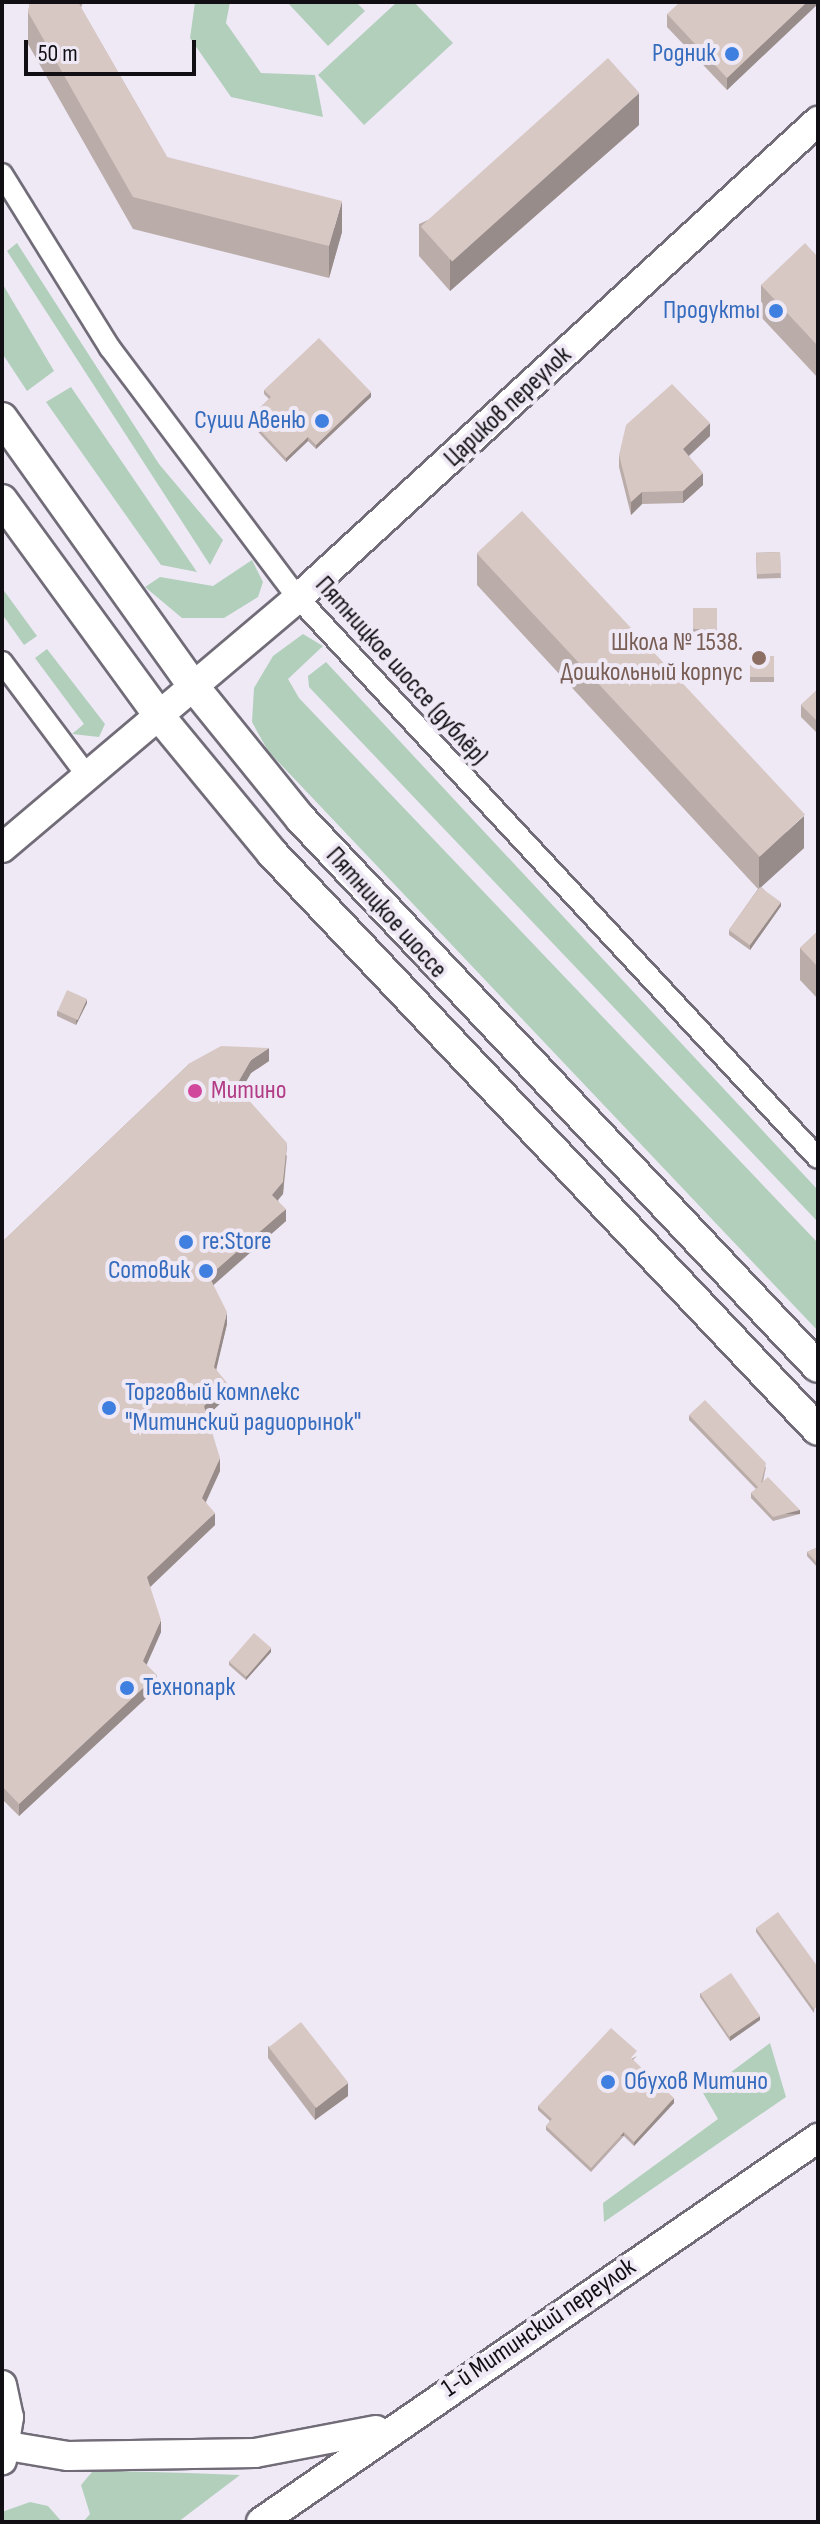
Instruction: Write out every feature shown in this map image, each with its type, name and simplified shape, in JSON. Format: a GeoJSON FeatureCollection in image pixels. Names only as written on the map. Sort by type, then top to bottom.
{"type":"FeatureCollection","features":[{"type":"Feature","properties":{"kind":"main road","name":"Пятницкое шоссе"},"geometry":{"type":"LineString","coordinates":[[2,418],[194,687],[426,959],[818,1367]]}},
{"type":"Feature","properties":{"kind":"main road","name":"Пятницкое шоссе"},"geometry":{"type":"LineString","coordinates":[[2,500],[160,717],[389,984],[818,1430]]}},
{"type":"Feature","properties":{"kind":"street","name":"Цариков переулок"},"geometry":{"type":"LineString","coordinates":[[2,848],[298,598],[818,121]]}},
{"type":"Feature","properties":{"kind":"street","name":"Пятницкое шоссе (дублёр)"},"geometry":{"type":"LineString","coordinates":[[2,174],[110,348],[298,598],[818,1158]]}},
{"type":"Feature","properties":{"kind":"street"},"geometry":{"type":"LineString","coordinates":[[2,662],[88,777]]}},
{"type":"Feature","properties":{"kind":"street","name":"1-й Митинский переулок"},"geometry":{"type":"LineString","coordinates":[[261,2522],[396,2423],[818,2138]]}},
{"type":"Feature","properties":{"kind":"street"},"geometry":{"type":"LineString","coordinates":[[2,2385],[5,2453],[68,2456],[255,2453],[396,2423]]}},
{"type":"Feature","properties":{"kind":"green space"},"geometry":{"type":"Polygon","coordinates":[[[195,2],[230,2],[226,23],[261,73],[315,75],[323,117],[231,97],[190,38],[195,2]]]}},
{"type":"Feature","properties":{"kind":"green space"},"geometry":{"type":"Polygon","coordinates":[[[287,2],[356,2],[365,11],[328,46],[287,2]]]}},
{"type":"Feature","properties":{"kind":"green space"},"geometry":{"type":"Polygon","coordinates":[[[397,2],[414,2],[453,43],[364,125],[318,75],[397,2]]]}},
{"type":"Feature","properties":{"kind":"green space"},"geometry":{"type":"Polygon","coordinates":[[[17,243],[159,464],[223,540],[210,565],[7,251],[17,243]]]}},
{"type":"Feature","properties":{"kind":"green space"},"geometry":{"type":"Polygon","coordinates":[[[2,283],[54,371],[27,391],[2,353],[2,283]]]}},
{"type":"Feature","properties":{"kind":"green space"},"geometry":{"type":"Polygon","coordinates":[[[71,387],[197,572],[161,565],[46,402],[71,387]]]}},
{"type":"Feature","properties":{"kind":"green space"},"geometry":{"type":"Polygon","coordinates":[[[252,560],[263,582],[258,597],[224,618],[182,618],[145,587],[160,577],[213,586],[252,560]]]}},
{"type":"Feature","properties":{"kind":"green space"},"geometry":{"type":"Polygon","coordinates":[[[2,588],[37,636],[24,645],[2,614],[2,588]]]}},
{"type":"Feature","properties":{"kind":"green space"},"geometry":{"type":"Polygon","coordinates":[[[303,634],[323,646],[288,679],[299,698],[818,1243],[818,1331],[268,751],[252,722],[254,688],[273,656],[303,634]]]}},
{"type":"Feature","properties":{"kind":"green space"},"geometry":{"type":"Polygon","coordinates":[[[47,649],[105,724],[99,737],[72,734],[84,724],[35,658],[47,649]]]}},
{"type":"Feature","properties":{"kind":"green space"},"geometry":{"type":"Polygon","coordinates":[[[326,662],[818,1190],[818,1222],[309,687],[308,676],[326,662]]]}},
{"type":"Feature","properties":{"kind":"green space"},"geometry":{"type":"Polygon","coordinates":[[[770,2043],[786,2097],[604,2222],[603,2203],[718,2119],[703,2093],[770,2043]]]}},
{"type":"Feature","properties":{"kind":"green space"},"geometry":{"type":"Polygon","coordinates":[[[92,2472],[240,2475],[178,2522],[83,2522],[90,2514],[81,2485],[92,2472]]]}},
{"type":"Feature","properties":{"kind":"green space"},"geometry":{"type":"Polygon","coordinates":[[[30,2502],[48,2506],[62,2522],[2,2522],[2,2512],[30,2502]]]}},
{"type":"Feature","properties":{"kind":"building"},"geometry":{"type":"Polygon","coordinates":[[[30,2],[78,2],[167,157],[342,201],[329,246],[133,197],[28,12],[30,2]]]}},
{"type":"Feature","properties":{"kind":"building","name":"Родник"},"geometry":{"type":"Polygon","coordinates":[[[680,2],[807,2],[727,78],[667,14],[680,2]]]}},
{"type":"Feature","properties":{"kind":"building"},"geometry":{"type":"Polygon","coordinates":[[[608,58],[639,93],[452,262],[421,227],[608,58]]]}},
{"type":"Feature","properties":{"kind":"building"},"geometry":{"type":"Polygon","coordinates":[[[805,243],[818,257],[818,346],[761,285],[805,243]]]}},
{"type":"Feature","properties":{"kind":"building"},"geometry":{"type":"Polygon","coordinates":[[[319,338],[371,392],[316,445],[308,437],[286,458],[249,418],[271,397],[264,390],[319,338]]]}},
{"type":"Feature","properties":{"kind":"building"},"geometry":{"type":"Polygon","coordinates":[[[672,384],[710,423],[683,449],[703,473],[683,491],[642,492],[631,502],[619,455],[626,425],[672,384]]]}},
{"type":"Feature","properties":{"kind":"building"},"geometry":{"type":"Polygon","coordinates":[[[522,511],[805,815],[760,857],[477,553],[522,511]]]}},
{"type":"Feature","properties":{"kind":"building"},"geometry":{"type":"Polygon","coordinates":[[[780,552],[781,573],[757,574],[756,553],[780,552]]]}},
{"type":"Feature","properties":{"kind":"building"},"geometry":{"type":"Polygon","coordinates":[[[693,608],[717,608],[717,629],[693,629],[693,608]]]}},
{"type":"Feature","properties":{"kind":"building"},"geometry":{"type":"Polygon","coordinates":[[[750,656],[774,656],[774,677],[750,677],[750,656]]]}},
{"type":"Feature","properties":{"kind":"building"},"geometry":{"type":"Polygon","coordinates":[[[818,689],[818,722],[801,705],[818,689]]]}},
{"type":"Feature","properties":{"kind":"building"},"geometry":{"type":"Polygon","coordinates":[[[760,887],[781,902],[750,945],[729,930],[760,887]]]}},
{"type":"Feature","properties":{"kind":"building"},"geometry":{"type":"Polygon","coordinates":[[[818,931],[818,967],[800,948],[818,931]]]}},
{"type":"Feature","properties":{"kind":"building"},"geometry":{"type":"Polygon","coordinates":[[[67,990],[87,999],[78,1020],[58,1011],[67,990]]]}},
{"type":"Feature","properties":{"kind":"building","name":"Торговый комплекс \"Митинский радиорынок\""},"geometry":{"type":"Polygon","coordinates":[[[221,1046],[269,1048],[251,1060],[236,1086],[287,1143],[283,1182],[272,1195],[286,1209],[209,1276],[227,1312],[214,1367],[228,1384],[204,1406],[220,1458],[202,1498],[215,1513],[147,1577],[161,1620],[143,1661],[157,1675],[19,1804],[2,1786],[2,1242],[190,1063],[221,1046]]]}},
{"type":"Feature","properties":{"kind":"building"},"geometry":{"type":"Polygon","coordinates":[[[705,1400],[766,1463],[761,1483],[768,1477],[800,1510],[773,1517],[751,1493],[758,1487],[689,1415],[705,1400]]]}},
{"type":"Feature","properties":{"kind":"building"},"geometry":{"type":"Polygon","coordinates":[[[818,1547],[818,1564],[807,1552],[818,1547]]]}},
{"type":"Feature","properties":{"kind":"building"},"geometry":{"type":"Polygon","coordinates":[[[254,1633],[271,1648],[246,1677],[229,1662],[254,1633]]]}},
{"type":"Feature","properties":{"kind":"building"},"geometry":{"type":"Polygon","coordinates":[[[778,1912],[818,1967],[818,2006],[814,2009],[756,1928],[778,1912]]]}},
{"type":"Feature","properties":{"kind":"building"},"geometry":{"type":"Polygon","coordinates":[[[731,1973],[760,2016],[729,2037],[700,1994],[731,1973]]]}},
{"type":"Feature","properties":{"kind":"building"},"geometry":{"type":"Polygon","coordinates":[[[301,2022],[348,2083],[316,2108],[269,2047],[301,2022]]]}},
{"type":"Feature","properties":{"kind":"building","name":"Обухов Митино"},"geometry":{"type":"Polygon","coordinates":[[[611,2028],[637,2051],[631,2058],[674,2098],[634,2142],[624,2132],[591,2168],[546,2126],[552,2119],[538,2106],[611,2028]]]}},
{"type":"Feature","properties":{"kind":"place","name":"Родник"},"geometry":{"type":"Point","coordinates":[732,54]}},
{"type":"Feature","properties":{"kind":"place","name":"Продукты"},"geometry":{"type":"Point","coordinates":[776,311]}},
{"type":"Feature","properties":{"kind":"place","name":"Суши Авеню"},"geometry":{"type":"Point","coordinates":[322,421]}},
{"type":"Feature","properties":{"kind":"place","name":"Школа № 1538. Дошкольный корпус"},"geometry":{"type":"Point","coordinates":[759,658]}},
{"type":"Feature","properties":{"kind":"place","name":"Митино"},"geometry":{"type":"Point","coordinates":[195,1091]}},
{"type":"Feature","properties":{"kind":"place","name":"re:Store"},"geometry":{"type":"Point","coordinates":[186,1242]}},
{"type":"Feature","properties":{"kind":"place","name":"Сотовик"},"geometry":{"type":"Point","coordinates":[206,1271]}},
{"type":"Feature","properties":{"kind":"place","name":"Торговый комплекс \"Митинский радиорынок\""},"geometry":{"type":"Point","coordinates":[109,1408]}},
{"type":"Feature","properties":{"kind":"place","name":"Технопарк"},"geometry":{"type":"Point","coordinates":[127,1688]}},
{"type":"Feature","properties":{"kind":"place","name":"Обухов Митино"},"geometry":{"type":"Point","coordinates":[608,2082]}}]}
